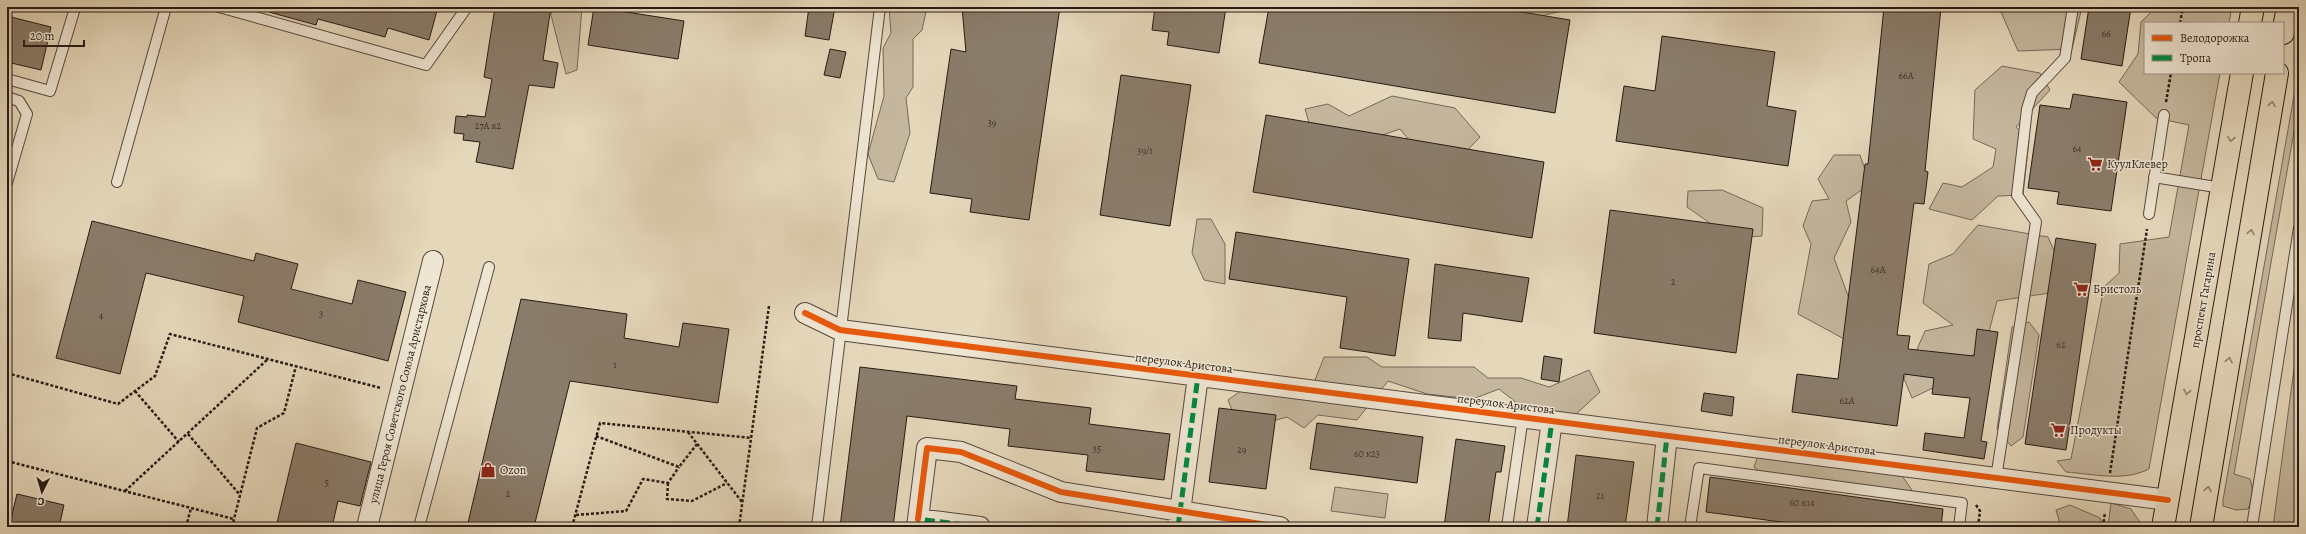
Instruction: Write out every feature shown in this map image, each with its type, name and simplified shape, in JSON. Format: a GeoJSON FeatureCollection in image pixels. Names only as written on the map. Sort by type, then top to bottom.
{"type":"FeatureCollection","features":[{"type":"Feature","properties":{"kind":"main road"},"geometry":{"type":"LineString","coordinates":[[2250,22],[2253,7]]}},
{"type":"Feature","properties":{"kind":"main road"},"geometry":{"type":"LineString","coordinates":[[2284,28],[2288,7]]}},
{"type":"Feature","properties":{"kind":"main road","name":"проспект Гагарина"},"geometry":{"type":"LineString","coordinates":[[2163,527],[2242,74]]}},
{"type":"Feature","properties":{"kind":"main road"},"geometry":{"type":"LineString","coordinates":[[2201,527],[2277,74]]}},
{"type":"Feature","properties":{"kind":"street","name":"улица Героя Советского Союза Аристархова"},"geometry":{"type":"LineString","coordinates":[[367,527],[401,393],[432,261]]}},
{"type":"Feature","properties":{"kind":"street","name":"переулок Аристова"},"geometry":{"type":"LineString","coordinates":[[805,313],[840,330],[2168,500]]}},
{"type":"Feature","properties":{"kind":"street"},"geometry":{"type":"LineString","coordinates":[[1179,519],[1198,376]]}},
{"type":"Feature","properties":{"kind":"street"},"geometry":{"type":"LineString","coordinates":[[1537,527],[1552,421]]}},
{"type":"Feature","properties":{"kind":"street"},"geometry":{"type":"LineString","coordinates":[[1657,527],[1668,436]]}},
{"type":"Feature","properties":{"kind":"street"},"geometry":{"type":"LineString","coordinates":[[980,527],[918,523],[927,448],[961,452],[1061,492],[1179,519],[1280,527]]}},
{"type":"Feature","properties":{"kind":"lane"},"geometry":{"type":"LineString","coordinates":[[7,79],[50,91],[75,8],[70,7]]}},
{"type":"Feature","properties":{"kind":"lane"},"geometry":{"type":"LineString","coordinates":[[117,182],[166,7]]}},
{"type":"Feature","properties":{"kind":"lane"},"geometry":{"type":"LineString","coordinates":[[219,7],[426,65],[467,7]]}},
{"type":"Feature","properties":{"kind":"lane"},"geometry":{"type":"LineString","coordinates":[[817,527],[880,7]]}},
{"type":"Feature","properties":{"kind":"lane"},"geometry":{"type":"LineString","coordinates":[[1996,478],[2036,222],[2017,196],[2027,109],[2032,93],[2065,58],[2073,7]]}},
{"type":"Feature","properties":{"kind":"lane"},"geometry":{"type":"LineString","coordinates":[[7,97],[20,101],[27,114],[7,183]]}},
{"type":"Feature","properties":{"kind":"lane"},"geometry":{"type":"LineString","coordinates":[[2150,214],[2154,176],[2164,115]]}},
{"type":"Feature","properties":{"kind":"lane"},"geometry":{"type":"LineString","coordinates":[[2154,176],[2222,188]]}},
{"type":"Feature","properties":{"kind":"lane"},"geometry":{"type":"LineString","coordinates":[[2252,527],[2299,228]]}},
{"type":"Feature","properties":{"kind":"lane"},"geometry":{"type":"LineString","coordinates":[[419,527],[489,267]]}},
{"type":"Feature","properties":{"kind":"lane"},"geometry":{"type":"LineString","coordinates":[[1508,527],[1523,417]]}},
{"type":"Feature","properties":{"kind":"lane"},"geometry":{"type":"LineString","coordinates":[[1690,527],[1699,468],[1962,503],[1959,527]]}},
{"type":"Feature","properties":{"kind":"path"},"geometry":{"type":"LineString","coordinates":[[2180,22],[2183,7]]}},
{"type":"Feature","properties":{"kind":"path"},"geometry":{"type":"LineString","coordinates":[[2164,115],[2171,74]]}},
{"type":"Feature","properties":{"kind":"path"},"geometry":{"type":"LineString","coordinates":[[2103,527],[2150,214]]}},
{"type":"Feature","properties":{"kind":"path"},"geometry":{"type":"LineString","coordinates":[[738,527],[770,306]]}},
{"type":"Feature","properties":{"kind":"path"},"geometry":{"type":"LineString","coordinates":[[7,373],[118,404],[155,376],[170,334],[401,393]]}},
{"type":"Feature","properties":{"kind":"path"},"geometry":{"type":"LineString","coordinates":[[125,491],[268,359]]}},
{"type":"Feature","properties":{"kind":"path"},"geometry":{"type":"LineString","coordinates":[[232,527],[257,428],[284,413],[296,366]]}},
{"type":"Feature","properties":{"kind":"path"},"geometry":{"type":"LineString","coordinates":[[135,392],[179,442]]}},
{"type":"Feature","properties":{"kind":"path"},"geometry":{"type":"LineString","coordinates":[[572,527],[600,424],[751,438]]}},
{"type":"Feature","properties":{"kind":"path"},"geometry":{"type":"LineString","coordinates":[[688,432],[742,502]]}},
{"type":"Feature","properties":{"kind":"path"},"geometry":{"type":"LineString","coordinates":[[188,434],[240,496]]}},
{"type":"Feature","properties":{"kind":"path"},"geometry":{"type":"LineString","coordinates":[[596,436],[679,467]]}},
{"type":"Feature","properties":{"kind":"path"},"geometry":{"type":"LineString","coordinates":[[697,444],[668,483],[667,499],[692,501],[727,483]]}},
{"type":"Feature","properties":{"kind":"path"},"geometry":{"type":"LineString","coordinates":[[7,462],[234,519]]}},
{"type":"Feature","properties":{"kind":"path"},"geometry":{"type":"LineString","coordinates":[[576,514],[626,511],[643,478],[668,483]]}},
{"type":"Feature","properties":{"kind":"path"},"geometry":{"type":"LineString","coordinates":[[186,527],[191,508]]}},
{"type":"Feature","properties":{"kind":"path"},"geometry":{"type":"LineString","coordinates":[[1978,527],[1980,511]]}},
{"type":"Feature","properties":{"kind":"shaded area"},"geometry":{"type":"Polygon","coordinates":[[[553,7],[582,7],[577,70],[566,74],[551,15],[553,7]]]}},
{"type":"Feature","properties":{"kind":"shaded area"},"geometry":{"type":"Polygon","coordinates":[[[889,7],[927,7],[922,30],[913,39],[913,87],[906,98],[910,133],[894,182],[878,179],[868,154],[884,96],[883,48],[891,33],[889,7]]]}},
{"type":"Feature","properties":{"kind":"shaded area"},"geometry":{"type":"Polygon","coordinates":[[[1485,7],[1573,7],[1574,8],[1512,23],[1485,7]]]}},
{"type":"Feature","properties":{"kind":"shaded area"},"geometry":{"type":"Polygon","coordinates":[[[2002,7],[2082,7],[2072,49],[2018,51],[2001,12],[2002,7]]]}},
{"type":"Feature","properties":{"kind":"shaded area"},"geometry":{"type":"Polygon","coordinates":[[[2156,7],[2232,7],[2229,22],[2144,22],[2144,74],[2220,74],[2149,469],[2139,473],[2119,476],[2066,472],[2057,461],[2071,459],[2104,287],[2119,273],[2120,244],[2169,237],[2189,125],[2156,118],[2119,82],[2138,54],[2141,22],[2156,7]]]}},
{"type":"Feature","properties":{"kind":"shaded area"},"geometry":{"type":"Polygon","coordinates":[[[2002,66],[2040,73],[2050,90],[2016,127],[2029,140],[2023,195],[1998,196],[1972,220],[1929,209],[1943,183],[1962,187],[1993,167],[1996,149],[1973,139],[1975,90],[2002,66]]]}},
{"type":"Feature","properties":{"kind":"shaded area"},"geometry":{"type":"Polygon","coordinates":[[[2299,67],[2299,103],[2234,474],[2250,479],[2252,487],[2251,502],[2248,509],[2236,510],[2223,506],[2223,500],[2299,67]]]}},
{"type":"Feature","properties":{"kind":"shaded area"},"geometry":{"type":"Polygon","coordinates":[[[1392,96],[1455,108],[1480,137],[1461,157],[1421,155],[1400,129],[1359,143],[1312,133],[1305,109],[1328,104],[1349,116],[1392,96]]]}},
{"type":"Feature","properties":{"kind":"shaded area"},"geometry":{"type":"Polygon","coordinates":[[[1834,155],[1860,155],[1870,184],[1846,201],[1851,222],[1834,258],[1856,317],[1848,341],[1798,314],[1811,244],[1803,226],[1812,201],[1829,199],[1818,179],[1834,155]]]}},
{"type":"Feature","properties":{"kind":"shaded area"},"geometry":{"type":"Polygon","coordinates":[[[1722,190],[1763,208],[1762,236],[1731,238],[1687,207],[1688,191],[1722,190]]]}},
{"type":"Feature","properties":{"kind":"shaded area"},"geometry":{"type":"Polygon","coordinates":[[[1197,219],[1211,219],[1225,244],[1225,284],[1204,280],[1192,253],[1197,219]]]}},
{"type":"Feature","properties":{"kind":"shaded area"},"geometry":{"type":"Polygon","coordinates":[[[1978,225],[2048,237],[2061,266],[2056,292],[1997,301],[1984,351],[1949,363],[1935,387],[1912,398],[1904,379],[1925,331],[1953,325],[1923,303],[1929,264],[1953,254],[1978,225]]]}},
{"type":"Feature","properties":{"kind":"shaded area"},"geometry":{"type":"Polygon","coordinates":[[[2029,322],[2039,335],[2023,437],[2011,446],[1997,429],[2012,327],[2029,322]]]}},
{"type":"Feature","properties":{"kind":"shaded area"},"geometry":{"type":"Polygon","coordinates":[[[2299,331],[2299,527],[2273,527],[2299,331]]]}},
{"type":"Feature","properties":{"kind":"shaded area"},"geometry":{"type":"Polygon","coordinates":[[[1324,357],[1367,357],[1382,367],[1474,367],[1488,378],[1521,378],[1549,387],[1589,370],[1600,392],[1575,415],[1518,404],[1499,389],[1473,399],[1427,394],[1388,381],[1357,420],[1318,415],[1304,428],[1287,417],[1240,430],[1228,400],[1253,382],[1310,393],[1324,357]]]}},
{"type":"Feature","properties":{"kind":"shaded area"},"geometry":{"type":"Polygon","coordinates":[[[1799,441],[1825,462],[1900,473],[1912,490],[1903,499],[1772,482],[1754,467],[1758,456],[1782,453],[1799,441]]]}},
{"type":"Feature","properties":{"kind":"shaded area"},"geometry":{"type":"Polygon","coordinates":[[[1335,487],[1388,494],[1385,518],[1331,511],[1335,487]]]}},
{"type":"Feature","properties":{"kind":"shaded area"},"geometry":{"type":"Polygon","coordinates":[[[2111,503],[2131,509],[2141,524],[2141,527],[2108,527],[2111,503]]]}},
{"type":"Feature","properties":{"kind":"shaded area"},"geometry":{"type":"Polygon","coordinates":[[[2070,505],[2100,518],[2104,527],[2061,527],[2056,510],[2070,505]]]}},
{"type":"Feature","properties":{"kind":"building"},"geometry":{"type":"Polygon","coordinates":[[[270,7],[438,7],[429,40],[388,28],[385,37],[318,19],[316,25],[269,12],[270,7]]]}},
{"type":"Feature","properties":{"kind":"building"},"geometry":{"type":"Polygon","coordinates":[[[495,7],[551,7],[543,60],[558,63],[554,88],[529,85],[513,169],[476,162],[480,142],[463,140],[464,134],[454,133],[456,116],[467,117],[467,115],[485,117],[492,79],[484,77],[495,7]]]}},
{"type":"Feature","properties":{"kind":"building"},"geometry":{"type":"Polygon","coordinates":[[[594,7],[684,21],[678,59],[588,45],[594,7]]]}},
{"type":"Feature","properties":{"kind":"building"},"geometry":{"type":"Polygon","coordinates":[[[809,7],[835,7],[829,40],[805,36],[809,7]]]}},
{"type":"Feature","properties":{"kind":"building"},"geometry":{"type":"Polygon","coordinates":[[[962,7],[1060,7],[1029,220],[970,212],[972,199],[930,193],[951,49],[966,52],[962,7]]]}},
{"type":"Feature","properties":{"kind":"building"},"geometry":{"type":"Polygon","coordinates":[[[1155,7],[1226,7],[1219,53],[1167,45],[1169,32],[1152,30],[1155,7]]]}},
{"type":"Feature","properties":{"kind":"building"},"geometry":{"type":"Polygon","coordinates":[[[1269,7],[1491,7],[1570,20],[1555,113],[1259,63],[1269,7]]]}},
{"type":"Feature","properties":{"kind":"building"},"geometry":{"type":"Polygon","coordinates":[[[1884,7],[1941,7],[1925,171],[1928,172],[1924,204],[1914,203],[1897,335],[1910,336],[1908,349],[1974,356],[1977,329],[1998,332],[1981,441],[1987,442],[1984,459],[1923,450],[1925,433],[1964,438],[1970,398],[1932,394],[1934,378],[1904,374],[1897,426],[1792,412],[1797,374],[1838,379],[1865,164],[1868,164],[1884,7]]]}},
{"type":"Feature","properties":{"kind":"building"},"geometry":{"type":"Polygon","coordinates":[[[2089,7],[2131,7],[2122,66],[2081,59],[2089,7]]]}},
{"type":"Feature","properties":{"kind":"building"},"geometry":{"type":"Polygon","coordinates":[[[7,16],[51,27],[41,70],[7,62],[7,16]]]}},
{"type":"Feature","properties":{"kind":"building"},"geometry":{"type":"Polygon","coordinates":[[[1662,36],[1775,52],[1767,106],[1796,111],[1788,166],[1616,141],[1624,86],[1655,91],[1662,36]]]}},
{"type":"Feature","properties":{"kind":"building"},"geometry":{"type":"Polygon","coordinates":[[[830,49],[846,52],[840,78],[824,75],[830,49]]]}},
{"type":"Feature","properties":{"kind":"building"},"geometry":{"type":"Polygon","coordinates":[[[1121,75],[1191,85],[1170,226],[1100,215],[1121,75]]]}},
{"type":"Feature","properties":{"kind":"building"},"geometry":{"type":"Polygon","coordinates":[[[2073,94],[2127,102],[2111,211],[2057,204],[2059,192],[2028,188],[2040,105],[2070,109],[2073,94]]]}},
{"type":"Feature","properties":{"kind":"building"},"geometry":{"type":"Polygon","coordinates":[[[1266,115],[1544,162],[1532,238],[1253,192],[1266,115]]]}},
{"type":"Feature","properties":{"kind":"building"},"geometry":{"type":"Polygon","coordinates":[[[1610,210],[1753,229],[1736,353],[1594,333],[1610,210]]]}},
{"type":"Feature","properties":{"kind":"building"},"geometry":{"type":"Polygon","coordinates":[[[92,221],[254,261],[256,253],[298,264],[291,289],[352,304],[358,280],[406,292],[388,361],[238,322],[244,296],[146,273],[120,374],[56,358],[92,221]]]}},
{"type":"Feature","properties":{"kind":"building"},"geometry":{"type":"Polygon","coordinates":[[[1236,232],[1409,259],[1395,356],[1340,348],[1347,297],[1229,279],[1236,232]]]}},
{"type":"Feature","properties":{"kind":"building"},"geometry":{"type":"Polygon","coordinates":[[[2056,238],[2096,244],[2066,450],[2025,444],[2056,238]]]}},
{"type":"Feature","properties":{"kind":"building"},"geometry":{"type":"Polygon","coordinates":[[[1435,264],[1529,278],[1522,322],[1463,313],[1461,341],[1428,338],[1435,264]]]}},
{"type":"Feature","properties":{"kind":"building"},"geometry":{"type":"Polygon","coordinates":[[[521,299],[627,314],[624,338],[679,347],[683,323],[729,329],[718,403],[570,381],[534,527],[467,527],[521,299]]]}},
{"type":"Feature","properties":{"kind":"building"},"geometry":{"type":"Polygon","coordinates":[[[1544,356],[1562,359],[1559,382],[1541,379],[1544,356]]]}},
{"type":"Feature","properties":{"kind":"building"},"geometry":{"type":"Polygon","coordinates":[[[860,367],[1017,386],[1015,399],[1091,408],[1089,424],[1170,434],[1164,480],[1086,471],[1088,455],[1008,446],[1010,429],[907,416],[893,527],[840,527],[860,367]]]}},
{"type":"Feature","properties":{"kind":"building"},"geometry":{"type":"Polygon","coordinates":[[[1704,393],[1734,397],[1732,416],[1701,411],[1704,393]]]}},
{"type":"Feature","properties":{"kind":"building"},"geometry":{"type":"Polygon","coordinates":[[[1219,408],[1276,415],[1266,489],[1209,482],[1219,408]]]}},
{"type":"Feature","properties":{"kind":"building"},"geometry":{"type":"Polygon","coordinates":[[[1317,423],[1423,437],[1417,483],[1310,469],[1317,423]]]}},
{"type":"Feature","properties":{"kind":"building"},"geometry":{"type":"Polygon","coordinates":[[[1456,439],[1505,446],[1501,472],[1496,472],[1488,527],[1444,527],[1456,439]]]}},
{"type":"Feature","properties":{"kind":"building"},"geometry":{"type":"Polygon","coordinates":[[[296,443],[371,462],[360,506],[338,501],[332,527],[276,527],[296,443]]]}},
{"type":"Feature","properties":{"kind":"building"},"geometry":{"type":"Polygon","coordinates":[[[1576,455],[1634,462],[1625,527],[1567,527],[1576,455]]]}},
{"type":"Feature","properties":{"kind":"building"},"geometry":{"type":"Polygon","coordinates":[[[1710,477],[1943,509],[1941,527],[1819,527],[1706,512],[1710,477]]]}},
{"type":"Feature","properties":{"kind":"building"},"geometry":{"type":"Polygon","coordinates":[[[17,494],[64,505],[59,527],[9,527],[17,494]]]}},
{"type":"Feature","properties":{"kind":"marked path"},"geometry":{"type":"LineString","coordinates":[[1178,527],[1198,376]]}},
{"type":"Feature","properties":{"kind":"marked path"},"geometry":{"type":"LineString","coordinates":[[1537,527],[1552,421]]}},
{"type":"Feature","properties":{"kind":"marked path"},"geometry":{"type":"LineString","coordinates":[[1657,527],[1667,436]]}},
{"type":"Feature","properties":{"kind":"marked path"},"geometry":{"type":"LineString","coordinates":[[917,527],[918,519],[980,527]]}},
{"type":"Feature","properties":{"kind":"cycle path"},"geometry":{"type":"LineString","coordinates":[[805,313],[840,330],[2168,500]]}},
{"type":"Feature","properties":{"kind":"cycle path"},"geometry":{"type":"LineString","coordinates":[[918,519],[927,448],[961,452],[1061,492],[1280,527]]}},
{"type":"Feature","properties":{"kind":"place","name":"КуулКлевер"},"geometry":{"type":"Point","coordinates":[2095,164]}},
{"type":"Feature","properties":{"kind":"place","name":"Бристоль"},"geometry":{"type":"Point","coordinates":[2081,289]}},
{"type":"Feature","properties":{"kind":"place","name":"Продукты"},"geometry":{"type":"Point","coordinates":[2058,430]}},
{"type":"Feature","properties":{"kind":"place","name":"Ozon"},"geometry":{"type":"Point","coordinates":[488,470]}}]}
